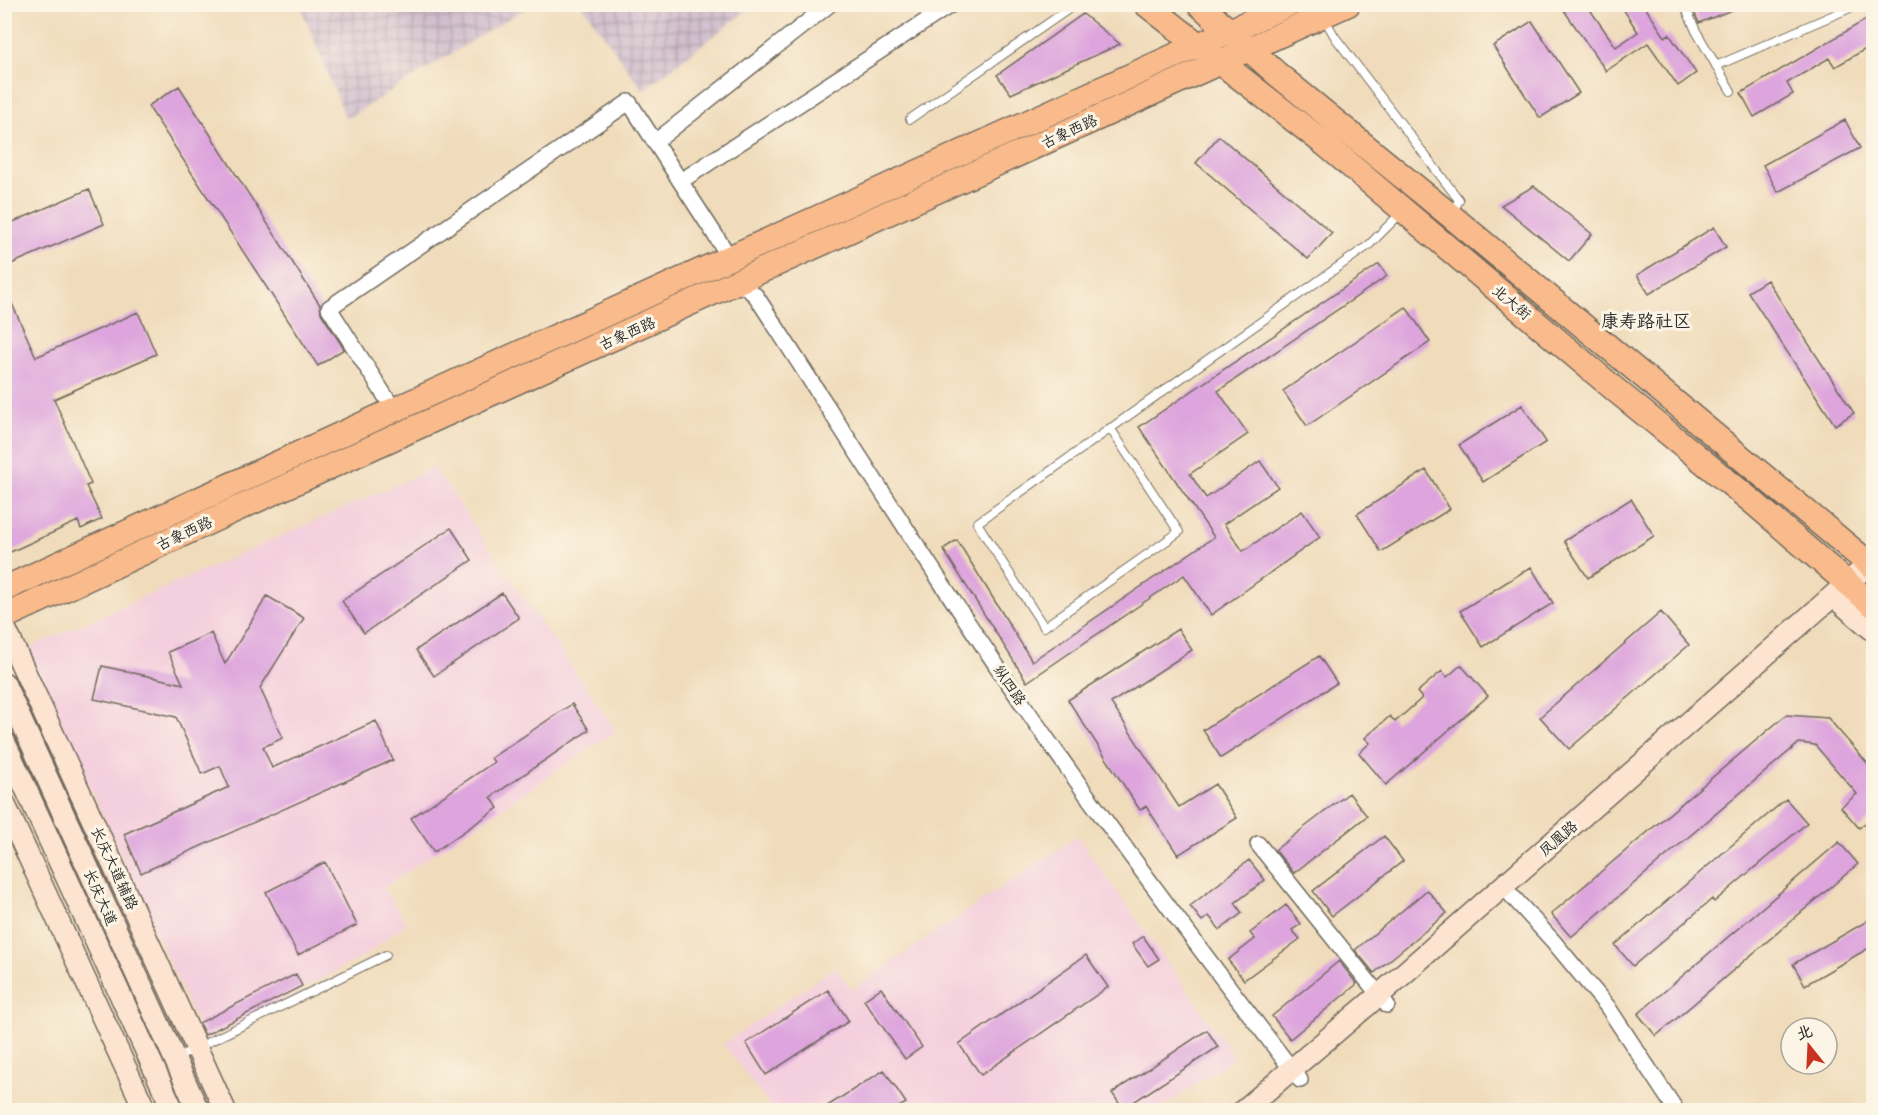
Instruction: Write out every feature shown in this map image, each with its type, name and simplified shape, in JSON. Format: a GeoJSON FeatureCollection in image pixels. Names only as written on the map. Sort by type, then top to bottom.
{"type":"FeatureCollection","features":[{"type":"Feature","properties":{"kind":"main road","name":"北大街"},"geometry":{"type":"LineString","coordinates":[[1146,4],[1404,210],[1859,586]]}},
{"type":"Feature","properties":{"kind":"main road","name":"北大街"},"geometry":{"type":"LineString","coordinates":[[1199,4],[1249,49],[1451,216],[1859,586]]}},
{"type":"Feature","properties":{"kind":"main road","name":"古象西路"},"geometry":{"type":"LineString","coordinates":[[4,589],[1289,4]]}},
{"type":"Feature","properties":{"kind":"main road","name":"古象西路"},"geometry":{"type":"LineString","coordinates":[[4,616],[1348,4]]}},
{"type":"Feature","properties":{"kind":"street"},"geometry":{"type":"LineString","coordinates":[[655,142],[830,4]]}},
{"type":"Feature","properties":{"kind":"street"},"geometry":{"type":"LineString","coordinates":[[681,181],[952,4]]}},
{"type":"Feature","properties":{"kind":"street"},"geometry":{"type":"LineString","coordinates":[[394,410],[329,308],[629,102],[730,258]]}},
{"type":"Feature","properties":{"kind":"street","name":"纵四路"},"geometry":{"type":"LineString","coordinates":[[768,269],[761,281],[763,293],[987,636],[1060,744],[1298,1073]]}},
{"type":"Feature","properties":{"kind":"street","name":"纵四路"},"geometry":{"type":"LineString","coordinates":[[735,284],[743,285],[756,296],[980,641],[1054,749],[1298,1073]]}},
{"type":"Feature","properties":{"kind":"street"},"geometry":{"type":"LineString","coordinates":[[1859,586],[1874,631]]}},
{"type":"Feature","properties":{"kind":"street","name":"凤凰路"},"geometry":{"type":"LineString","coordinates":[[1383,1000],[1511,895],[1859,586]]}},
{"type":"Feature","properties":{"kind":"street","name":"凤凰路"},"geometry":{"type":"LineString","coordinates":[[1244,1110],[1298,1073],[1859,586]]}},
{"type":"Feature","properties":{"kind":"street","name":"长庆大道辅路"},"geometry":{"type":"LineString","coordinates":[[4,626],[225,1110]]}},
{"type":"Feature","properties":{"kind":"street","name":"长庆大道"},"geometry":{"type":"LineString","coordinates":[[4,683],[198,1110]]}},
{"type":"Feature","properties":{"kind":"street","name":"长庆大道"},"geometry":{"type":"LineString","coordinates":[[4,741],[173,1110]]}},
{"type":"Feature","properties":{"kind":"street"},"geometry":{"type":"LineString","coordinates":[[4,803],[145,1110]]}},
{"type":"Feature","properties":{"kind":"street"},"geometry":{"type":"LineString","coordinates":[[1258,844],[1383,1000]]}},
{"type":"Feature","properties":{"kind":"street"},"geometry":{"type":"LineString","coordinates":[[1511,895],[1608,1006],[1676,1110]]}},
{"type":"Feature","properties":{"kind":"street","name":"凤凰路"},"geometry":{"type":"LineString","coordinates":[[1264,1110],[1298,1073]]}},
{"type":"Feature","properties":{"kind":"lane"},"geometry":{"type":"LineString","coordinates":[[909,119],[1076,4]]}},
{"type":"Feature","properties":{"kind":"lane"},"geometry":{"type":"LineString","coordinates":[[1684,4],[1695,31],[1731,91]]}},
{"type":"Feature","properties":{"kind":"lane"},"geometry":{"type":"LineString","coordinates":[[1716,66],[1859,4]]}},
{"type":"Feature","properties":{"kind":"lane"},"geometry":{"type":"LineString","coordinates":[[1323,16],[1335,37],[1459,200],[1451,216]]}},
{"type":"Feature","properties":{"kind":"lane"},"geometry":{"type":"LineString","coordinates":[[1110,428],[1179,532],[1044,627],[977,523],[1110,428],[1369,245],[1404,210]]}},
{"type":"Feature","properties":{"kind":"lane"},"geometry":{"type":"LineString","coordinates":[[175,1059],[386,955]]}},
{"type":"Feature","properties":{"kind":"shaded area"},"geometry":{"type":"Polygon","coordinates":[[[300,5],[530,5],[346,119],[300,5]]]}},
{"type":"Feature","properties":{"kind":"shaded area"},"geometry":{"type":"Polygon","coordinates":[[[582,5],[754,5],[643,90],[582,5]]]}},
{"type":"Feature","properties":{"kind":"shaded area"},"geometry":{"type":"Polygon","coordinates":[[[434,468],[616,731],[383,888],[407,923],[364,956],[205,1041],[27,649],[434,468]]]}},
{"type":"Feature","properties":{"kind":"shaded area"},"geometry":{"type":"Polygon","coordinates":[[[1077,836],[1235,1057],[1159,1110],[773,1110],[723,1044],[835,967],[852,990],[1077,836]]]}},
{"type":"Feature","properties":{"kind":"building"},"geometry":{"type":"Polygon","coordinates":[[[1570,4],[1586,4],[1616,47],[1638,32],[1620,4],[1643,4],[1665,37],[1669,34],[1696,73],[1678,86],[1648,43],[1606,71],[1563,9],[1570,4]]]}},
{"type":"Feature","properties":{"kind":"building"},"geometry":{"type":"Polygon","coordinates":[[[1691,4],[1744,4],[1744,5],[1699,23],[1691,4]]]}},
{"type":"Feature","properties":{"kind":"building"},"geometry":{"type":"Polygon","coordinates":[[[1083,14],[1120,44],[1011,94],[997,75],[1083,14]]]}},
{"type":"Feature","properties":{"kind":"building"},"geometry":{"type":"Polygon","coordinates":[[[1874,15],[1874,44],[1835,67],[1829,58],[1787,83],[1793,94],[1754,117],[1741,93],[1874,15]]]}},
{"type":"Feature","properties":{"kind":"building"},"geometry":{"type":"Polygon","coordinates":[[[1532,21],[1579,93],[1540,118],[1493,46],[1532,21]]]}},
{"type":"Feature","properties":{"kind":"building"},"geometry":{"type":"Polygon","coordinates":[[[179,86],[320,305],[321,313],[344,349],[318,366],[148,106],[179,86]]]}},
{"type":"Feature","properties":{"kind":"building"},"geometry":{"type":"Polygon","coordinates":[[[1845,120],[1860,148],[1778,192],[1763,165],[1845,120]]]}},
{"type":"Feature","properties":{"kind":"building"},"geometry":{"type":"Polygon","coordinates":[[[1219,136],[1332,233],[1308,259],[1196,163],[1219,136]]]}},
{"type":"Feature","properties":{"kind":"building"},"geometry":{"type":"Polygon","coordinates":[[[1534,186],[1592,234],[1569,261],[1501,205],[1534,186]]]}},
{"type":"Feature","properties":{"kind":"building"},"geometry":{"type":"Polygon","coordinates":[[[89,189],[104,224],[4,267],[4,226],[89,189]]]}},
{"type":"Feature","properties":{"kind":"building"},"geometry":{"type":"Polygon","coordinates":[[[1714,227],[1726,247],[1649,294],[1637,275],[1714,227]]]}},
{"type":"Feature","properties":{"kind":"building"},"geometry":{"type":"Polygon","coordinates":[[[1379,264],[1387,276],[1218,391],[1248,434],[1190,474],[1206,498],[1260,461],[1278,487],[1224,524],[1243,551],[1302,511],[1320,537],[1211,615],[1184,575],[1027,682],[943,549],[957,540],[1032,661],[1214,537],[1139,427],[1379,264]]]}},
{"type":"Feature","properties":{"kind":"building"},"geometry":{"type":"Polygon","coordinates":[[[1767,280],[1854,413],[1835,425],[1748,292],[1767,280]]]}},
{"type":"Feature","properties":{"kind":"building"},"geometry":{"type":"Polygon","coordinates":[[[4,286],[36,357],[138,312],[156,354],[54,399],[91,484],[86,486],[102,519],[81,529],[78,521],[4,555],[4,286]]]}},
{"type":"Feature","properties":{"kind":"building"},"geometry":{"type":"Polygon","coordinates":[[[1406,307],[1430,342],[1307,426],[1283,391],[1406,307]]]}},
{"type":"Feature","properties":{"kind":"building"},"geometry":{"type":"Polygon","coordinates":[[[1522,405],[1546,442],[1483,482],[1459,445],[1522,405]]]}},
{"type":"Feature","properties":{"kind":"building"},"geometry":{"type":"Polygon","coordinates":[[[1426,470],[1450,509],[1381,552],[1357,514],[1426,470]]]}},
{"type":"Feature","properties":{"kind":"building"},"geometry":{"type":"Polygon","coordinates":[[[1631,499],[1654,536],[1588,578],[1564,541],[1631,499]]]}},
{"type":"Feature","properties":{"kind":"building"},"geometry":{"type":"Polygon","coordinates":[[[451,528],[472,560],[364,633],[342,601],[451,528]]]}},
{"type":"Feature","properties":{"kind":"building"},"geometry":{"type":"Polygon","coordinates":[[[1531,567],[1553,603],[1483,647],[1460,611],[1531,567]]]}},
{"type":"Feature","properties":{"kind":"building"},"geometry":{"type":"Polygon","coordinates":[[[502,593],[519,618],[434,676],[416,650],[502,593]]]}},
{"type":"Feature","properties":{"kind":"building"},"geometry":{"type":"Polygon","coordinates":[[[267,596],[304,618],[260,688],[283,738],[263,747],[272,768],[376,721],[393,760],[141,873],[124,834],[229,787],[220,766],[202,774],[176,717],[94,699],[102,666],[183,684],[168,652],[211,633],[225,664],[267,596]]]}},
{"type":"Feature","properties":{"kind":"building"},"geometry":{"type":"Polygon","coordinates":[[[1661,612],[1689,645],[1569,749],[1540,717],[1661,612]]]}},
{"type":"Feature","properties":{"kind":"building"},"geometry":{"type":"Polygon","coordinates":[[[1178,629],[1192,650],[1111,703],[1179,807],[1215,784],[1237,818],[1178,855],[1146,806],[1140,810],[1068,700],[1178,629]]]}},
{"type":"Feature","properties":{"kind":"building"},"geometry":{"type":"Polygon","coordinates":[[[1319,656],[1337,683],[1221,758],[1203,730],[1319,656]]]}},
{"type":"Feature","properties":{"kind":"building"},"geometry":{"type":"Polygon","coordinates":[[[1461,665],[1488,696],[1386,785],[1359,753],[1370,743],[1365,738],[1390,716],[1395,722],[1422,698],[1417,692],[1442,671],[1447,677],[1461,665]]]}},
{"type":"Feature","properties":{"kind":"building"},"geometry":{"type":"Polygon","coordinates":[[[572,704],[589,730],[491,797],[498,808],[434,852],[411,818],[494,762],[491,758],[572,704]]]}},
{"type":"Feature","properties":{"kind":"building"},"geometry":{"type":"Polygon","coordinates":[[[1786,715],[1828,718],[1874,771],[1874,816],[1859,828],[1841,807],[1857,794],[1815,745],[1799,743],[1571,937],[1551,914],[1786,715]]]}},
{"type":"Feature","properties":{"kind":"building"},"geometry":{"type":"Polygon","coordinates":[[[1349,793],[1367,816],[1294,873],[1275,850],[1349,793]]]}},
{"type":"Feature","properties":{"kind":"building"},"geometry":{"type":"Polygon","coordinates":[[[1786,799],[1807,823],[1714,902],[1712,899],[1633,966],[1615,945],[1786,799]]]}},
{"type":"Feature","properties":{"kind":"building"},"geometry":{"type":"Polygon","coordinates":[[[1384,836],[1403,861],[1332,916],[1313,891],[1384,836]]]}},
{"type":"Feature","properties":{"kind":"building"},"geometry":{"type":"Polygon","coordinates":[[[1839,842],[1858,864],[1656,1036],[1638,1014],[1839,842]]]}},
{"type":"Feature","properties":{"kind":"building"},"geometry":{"type":"Polygon","coordinates":[[[1249,860],[1265,880],[1235,903],[1242,913],[1220,930],[1209,916],[1202,921],[1190,906],[1249,860]]]}},
{"type":"Feature","properties":{"kind":"building"},"geometry":{"type":"Polygon","coordinates":[[[325,862],[357,925],[298,955],[266,892],[325,862]]]}},
{"type":"Feature","properties":{"kind":"building"},"geometry":{"type":"Polygon","coordinates":[[[1427,890],[1447,913],[1374,973],[1355,950],[1427,890]]]}},
{"type":"Feature","properties":{"kind":"building"},"geometry":{"type":"Polygon","coordinates":[[[1286,905],[1301,924],[1292,930],[1300,939],[1244,980],[1228,960],[1255,939],[1250,933],[1286,905]]]}},
{"type":"Feature","properties":{"kind":"building"},"geometry":{"type":"Polygon","coordinates":[[[1874,917],[1874,945],[1805,985],[1793,964],[1874,917]]]}},
{"type":"Feature","properties":{"kind":"building"},"geometry":{"type":"Polygon","coordinates":[[[1143,936],[1159,959],[1148,966],[1132,944],[1143,936]]]}},
{"type":"Feature","properties":{"kind":"building"},"geometry":{"type":"Polygon","coordinates":[[[1086,955],[1108,987],[981,1075],[959,1044],[1086,955]]]}},
{"type":"Feature","properties":{"kind":"building"},"geometry":{"type":"Polygon","coordinates":[[[1339,961],[1357,984],[1290,1039],[1272,1016],[1339,961]]]}},
{"type":"Feature","properties":{"kind":"building"},"geometry":{"type":"Polygon","coordinates":[[[296,974],[302,986],[205,1035],[199,1023],[296,974]]]}},
{"type":"Feature","properties":{"kind":"building"},"geometry":{"type":"Polygon","coordinates":[[[881,988],[922,1047],[905,1059],[864,1000],[881,988]]]}},
{"type":"Feature","properties":{"kind":"building"},"geometry":{"type":"Polygon","coordinates":[[[828,990],[849,1021],[766,1075],[746,1043],[828,990]]]}},
{"type":"Feature","properties":{"kind":"building"},"geometry":{"type":"Polygon","coordinates":[[[1207,1030],[1218,1047],[1123,1109],[1112,1093],[1207,1030]]]}},
{"type":"Feature","properties":{"kind":"building"},"geometry":{"type":"Polygon","coordinates":[[[884,1070],[906,1103],[894,1110],[821,1110],[884,1070]]]}},
{"type":"Feature","properties":{"kind":"district","name":"康寿路社区"},"geometry":{"type":"Point","coordinates":[1646,320]}}]}
